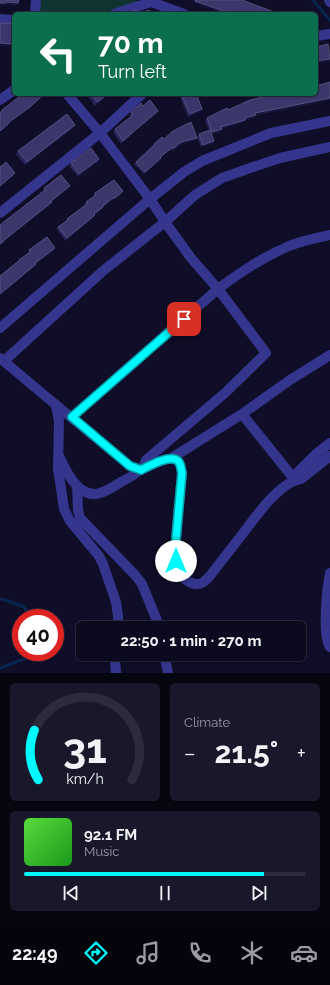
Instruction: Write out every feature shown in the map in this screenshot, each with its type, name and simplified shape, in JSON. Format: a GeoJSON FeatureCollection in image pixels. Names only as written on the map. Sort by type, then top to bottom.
{"type":"FeatureCollection","features":[{"type":"Feature","properties":{"kind":"street"},"geometry":{"type":"LineString","coordinates":[[35,12],[36,0]]}},
{"type":"Feature","properties":{"kind":"street"},"geometry":{"type":"LineString","coordinates":[[119,12],[148,1],[178,12]]}},
{"type":"Feature","properties":{"kind":"street"},"geometry":{"type":"LineString","coordinates":[[0,19],[12,20]]}},
{"type":"Feature","properties":{"kind":"street"},"geometry":{"type":"LineString","coordinates":[[318,36],[330,34]]}},
{"type":"Feature","properties":{"kind":"street"},"geometry":{"type":"LineString","coordinates":[[0,100],[12,91]]}},
{"type":"Feature","properties":{"kind":"street"},"geometry":{"type":"LineString","coordinates":[[69,96],[100,133],[150,199],[191,258],[218,289],[266,353],[225,393],[146,460],[141,470]]}},
{"type":"Feature","properties":{"kind":"street"},"geometry":{"type":"LineString","coordinates":[[0,213],[100,133],[140,96]]}},
{"type":"Feature","properties":{"kind":"street"},"geometry":{"type":"LineString","coordinates":[[0,328],[150,199],[184,172],[202,161],[271,133],[330,120]]}},
{"type":"Feature","properties":{"kind":"street"},"geometry":{"type":"LineString","coordinates":[[141,470],[130,466],[121,459],[2,359],[104,270],[165,222],[195,195],[222,178],[250,168],[280,158],[330,147]]}},
{"type":"Feature","properties":{"kind":"street"},"geometry":{"type":"LineString","coordinates":[[72,417],[218,289],[239,273],[288,246],[305,240],[330,235]]}},
{"type":"Feature","properties":{"kind":"street"},"geometry":{"type":"LineString","coordinates":[[59,456],[65,469],[77,486],[91,494],[97,494],[141,470],[162,460],[170,458],[242,414],[290,380],[330,355]]}},
{"type":"Feature","properties":{"kind":"street"},"geometry":{"type":"LineString","coordinates":[[56,405],[59,420],[58,468],[64,509],[70,521],[104,564],[116,602],[118,621]]}},
{"type":"Feature","properties":{"kind":"street"},"geometry":{"type":"LineString","coordinates":[[242,414],[295,480]]}},
{"type":"Feature","properties":{"kind":"street"},"geometry":{"type":"LineString","coordinates":[[295,480],[296,474],[315,455],[330,443]]}},
{"type":"Feature","properties":{"kind":"street"},"geometry":{"type":"LineString","coordinates":[[170,458],[179,462],[182,473],[175,550],[176,561],[178,570],[184,578],[192,584],[198,585],[203,583],[209,577],[267,502],[283,488],[295,480],[300,479],[330,456]]}},
{"type":"Feature","properties":{"kind":"street"},"geometry":{"type":"LineString","coordinates":[[77,486],[80,518],[142,584],[157,621]]}},
{"type":"Feature","properties":{"kind":"street"},"geometry":{"type":"LineString","coordinates":[[330,573],[326,602],[326,631],[328,644],[330,647]]}},
{"type":"Feature","properties":{"kind":"street"},"geometry":{"type":"LineString","coordinates":[[115,661],[116,673]]}},
{"type":"Feature","properties":{"kind":"street"},"geometry":{"type":"LineString","coordinates":[[165,661],[168,673]]}},
{"type":"Feature","properties":{"kind":"green space"},"geometry":{"type":"Polygon","coordinates":[[[40,0],[135,0],[141,2],[105,12],[40,12],[40,0]]]}},
{"type":"Feature","properties":{"kind":"building"},"geometry":{"type":"Polygon","coordinates":[[[0,0],[19,0],[18,3],[0,3],[0,0]]]}},
{"type":"Feature","properties":{"kind":"building"},"geometry":{"type":"Polygon","coordinates":[[[242,0],[274,12],[226,12],[195,1],[242,0]]]}},
{"type":"Feature","properties":{"kind":"building"},"geometry":{"type":"Polygon","coordinates":[[[0,23],[12,24],[12,44],[0,43],[0,23]]]}},
{"type":"Feature","properties":{"kind":"building"},"geometry":{"type":"Polygon","coordinates":[[[328,44],[330,59],[318,61],[318,46],[328,44]]]}},
{"type":"Feature","properties":{"kind":"building"},"geometry":{"type":"Polygon","coordinates":[[[330,82],[330,98],[255,113],[256,115],[245,118],[245,120],[221,127],[222,129],[212,132],[207,118],[227,108],[228,110],[250,100],[267,96],[318,96],[318,85],[330,82]]]}},
{"type":"Feature","properties":{"kind":"building"},"geometry":{"type":"Polygon","coordinates":[[[20,96],[42,96],[0,131],[0,113],[20,96]]]}},
{"type":"Feature","properties":{"kind":"building"},"geometry":{"type":"Polygon","coordinates":[[[92,96],[105,96],[97,102],[92,96]]]}},
{"type":"Feature","properties":{"kind":"building"},"geometry":{"type":"Polygon","coordinates":[[[182,96],[197,96],[202,109],[190,114],[182,96]]]}},
{"type":"Feature","properties":{"kind":"building"},"geometry":{"type":"Polygon","coordinates":[[[150,100],[158,111],[123,141],[115,129],[133,115],[131,112],[141,103],[143,106],[150,100]]]}},
{"type":"Feature","properties":{"kind":"building"},"geometry":{"type":"Polygon","coordinates":[[[67,114],[75,125],[27,162],[18,151],[67,114]]]}},
{"type":"Feature","properties":{"kind":"building"},"geometry":{"type":"Polygon","coordinates":[[[191,122],[197,138],[181,142],[174,148],[173,147],[145,172],[136,162],[162,137],[164,139],[173,131],[191,122]]]}},
{"type":"Feature","properties":{"kind":"building"},"geometry":{"type":"Polygon","coordinates":[[[210,130],[214,141],[203,145],[199,134],[210,130]]]}},
{"type":"Feature","properties":{"kind":"building"},"geometry":{"type":"Polygon","coordinates":[[[91,148],[99,159],[79,174],[71,163],[91,148]]]}},
{"type":"Feature","properties":{"kind":"building"},"geometry":{"type":"Polygon","coordinates":[[[6,162],[15,173],[0,186],[0,167],[6,162]]]}},
{"type":"Feature","properties":{"kind":"building"},"geometry":{"type":"Polygon","coordinates":[[[61,175],[70,186],[0,244],[0,225],[45,190],[44,188],[61,175]]]}},
{"type":"Feature","properties":{"kind":"building"},"geometry":{"type":"Polygon","coordinates":[[[114,180],[123,191],[103,206],[94,214],[95,215],[67,238],[58,227],[87,204],[86,202],[96,195],[95,193],[114,180]]]}},
{"type":"Feature","properties":{"kind":"building"},"geometry":{"type":"Polygon","coordinates":[[[47,237],[55,248],[35,263],[36,264],[0,294],[0,276],[30,252],[29,250],[47,237]]]}},
{"type":"Feature","properties":{"kind":"waterway"},"geometry":{"type":"LineString","coordinates":[[313,0],[330,20]]}},
{"type":"Feature","properties":{"kind":"waterway"},"geometry":{"type":"LineString","coordinates":[[0,599],[24,607],[25,609]]}},
{"type":"Feature","properties":{"kind":"waterway"},"geometry":{"type":"LineString","coordinates":[[0,668],[18,661]]}},
{"type":"Feature","properties":{"kind":"route"},"geometry":{"type":"LineString","coordinates":[[176,561],[175,550],[182,473],[179,462],[170,458],[162,460],[141,470],[130,466],[72,417],[184,319]]}}]}
